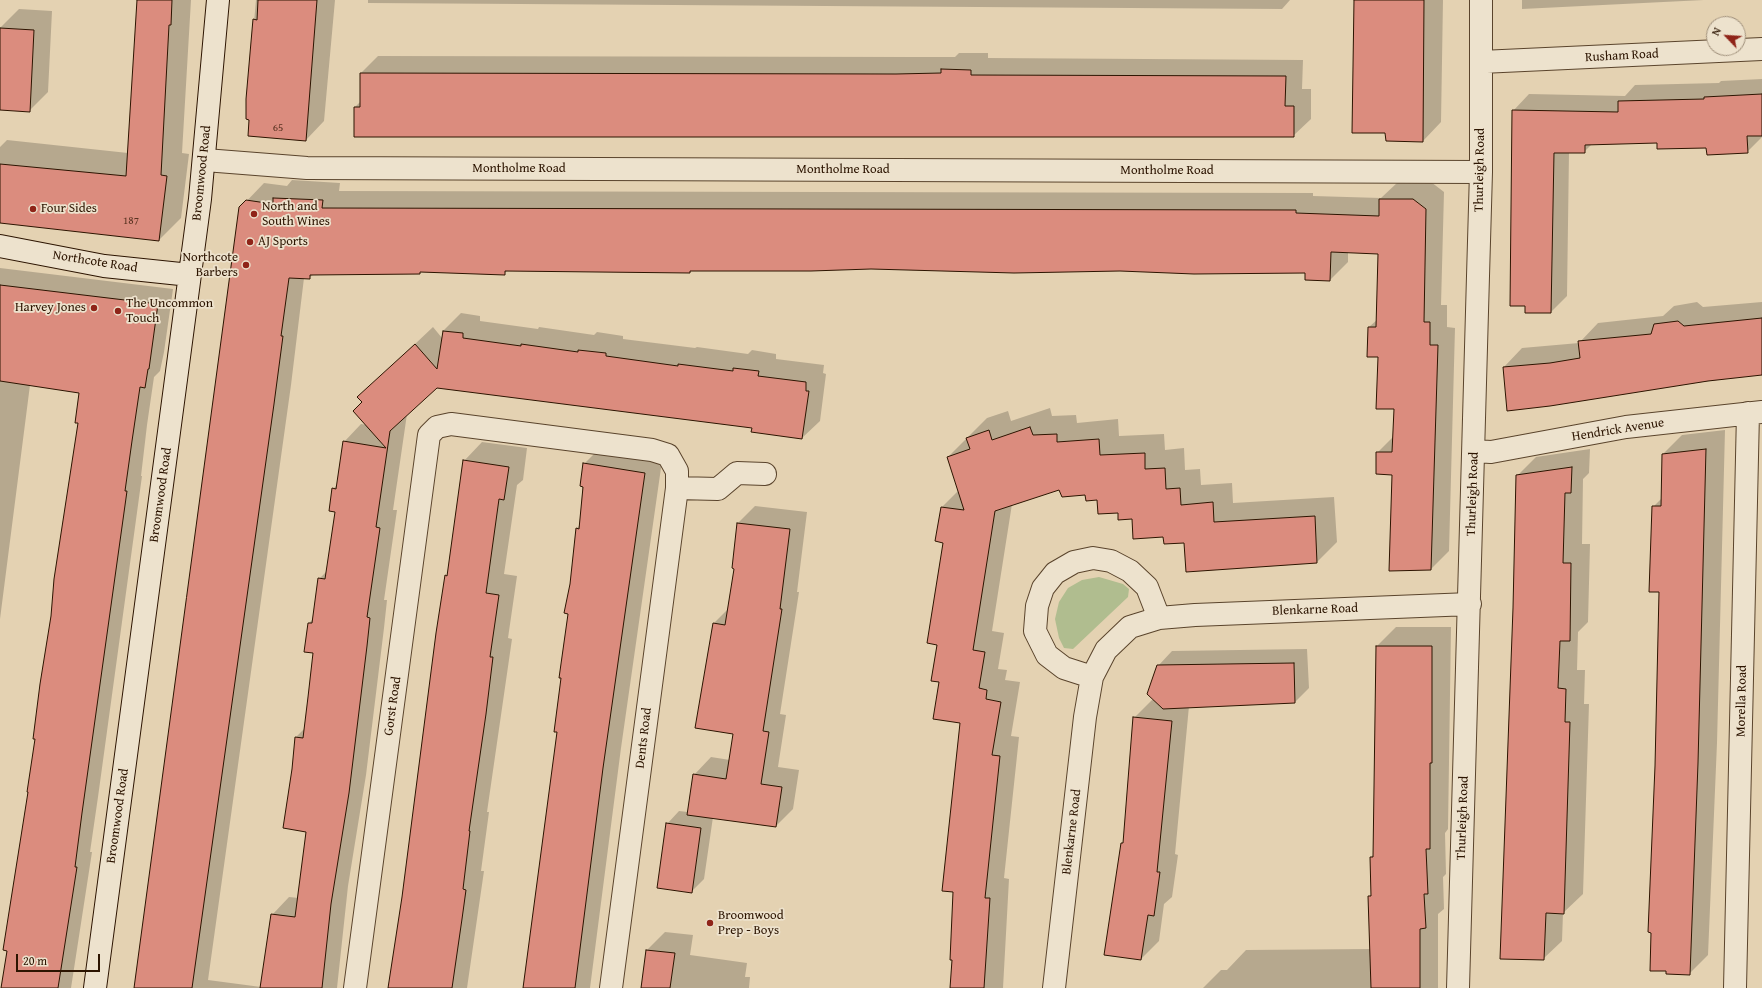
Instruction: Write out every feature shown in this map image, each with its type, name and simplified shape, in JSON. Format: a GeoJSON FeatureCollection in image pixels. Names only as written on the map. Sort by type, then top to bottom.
{"type":"FeatureCollection","features":[{"type":"Feature","properties":{"kind":"street","name":"Broomwood Road"},"geometry":{"type":"LineString","coordinates":[[95,988],[205,160],[218,0]]}},
{"type":"Feature","properties":{"kind":"street","name":"Thurleigh Road"},"geometry":{"type":"LineString","coordinates":[[1458,988],[1481,172],[1481,0]]}},
{"type":"Feature","properties":{"kind":"street","name":"Rusham Road"},"geometry":{"type":"LineString","coordinates":[[1481,62],[1762,49]]}},
{"type":"Feature","properties":{"kind":"street","name":"Montholme Road"},"geometry":{"type":"LineString","coordinates":[[205,160],[307,168],[1481,172]]}},
{"type":"Feature","properties":{"kind":"street","name":"Northcote Road"},"geometry":{"type":"LineString","coordinates":[[0,246],[104,266],[190,275]]}},
{"type":"Feature","properties":{"kind":"street","name":"Hendrick Avenue"},"geometry":{"type":"LineString","coordinates":[[1474,451],[1491,452],[1626,427],[1755,413]]}},
{"type":"Feature","properties":{"kind":"street","name":"Morella Road"},"geometry":{"type":"LineString","coordinates":[[1735,988],[1755,413]]}},
{"type":"Feature","properties":{"kind":"street","name":"Dents Road"},"geometry":{"type":"LineString","coordinates":[[437,427],[451,424],[652,450],[668,455],[677,471],[611,988]]}},
{"type":"Feature","properties":{"kind":"street","name":"Gorst Road"},"geometry":{"type":"LineString","coordinates":[[355,988],[429,435],[437,427]]}},
{"type":"Feature","properties":{"kind":"street"},"geometry":{"type":"LineString","coordinates":[[676,488],[718,489],[737,472],[765,474]]}},
{"type":"Feature","properties":{"kind":"street"},"geometry":{"type":"LineString","coordinates":[[1092,677],[1064,668],[1047,655],[1036,631],[1037,606],[1043,588],[1055,573],[1074,562],[1093,558],[1111,561],[1130,571],[1147,587],[1159,618]]}},
{"type":"Feature","properties":{"kind":"street","name":"Blenkarne Road"},"geometry":{"type":"LineString","coordinates":[[1054,988],[1085,717],[1092,677],[1106,650],[1130,627],[1159,618],[1203,614],[1470,604]]}},
{"type":"Feature","properties":{"kind":"green space"},"geometry":{"type":"Polygon","coordinates":[[[1099,577],[1123,584],[1129,589],[1128,597],[1073,649],[1064,648],[1059,638],[1055,619],[1059,602],[1068,588],[1082,580],[1099,577]]]}},
{"type":"Feature","properties":{"kind":"building"},"geometry":{"type":"Polygon","coordinates":[[[137,0],[172,0],[171,25],[169,25],[161,175],[167,176],[159,241],[0,223],[0,164],[126,176],[137,0]]]}},
{"type":"Feature","properties":{"kind":"building"},"geometry":{"type":"Polygon","coordinates":[[[258,0],[317,0],[306,141],[248,136],[249,120],[246,119],[246,99],[253,19],[257,20],[258,0]]]}},
{"type":"Feature","properties":{"kind":"building"},"geometry":{"type":"Polygon","coordinates":[[[1354,0],[1424,0],[1423,142],[1386,141],[1385,133],[1352,133],[1354,0]]]}},
{"type":"Feature","properties":{"kind":"building"},"geometry":{"type":"Polygon","coordinates":[[[0,28],[34,30],[30,112],[0,110],[0,28]]]}},
{"type":"Feature","properties":{"kind":"building"},"geometry":{"type":"Polygon","coordinates":[[[941,69],[971,70],[971,75],[1286,76],[1285,106],[1294,106],[1294,137],[354,137],[354,107],[360,107],[360,73],[896,74],[941,73],[941,69]]]}},
{"type":"Feature","properties":{"kind":"building"},"geometry":{"type":"Polygon","coordinates":[[[1762,94],[1762,136],[1747,136],[1748,153],[1707,155],[1706,148],[1657,149],[1657,143],[1585,145],[1585,153],[1554,153],[1551,313],[1525,313],[1525,306],[1510,306],[1512,110],[1618,112],[1618,101],[1704,99],[1704,97],[1762,94]]]}},
{"type":"Feature","properties":{"kind":"building"},"geometry":{"type":"Polygon","coordinates":[[[273,198],[323,200],[322,208],[1296,210],[1296,213],[1379,216],[1379,199],[1413,199],[1426,209],[1424,322],[1430,322],[1430,345],[1438,345],[1431,570],[1389,571],[1392,475],[1376,474],[1376,452],[1392,452],[1394,409],[1376,409],[1378,357],[1367,357],[1368,327],[1376,327],[1378,254],[1331,252],[1330,281],[1305,280],[1305,273],[1194,274],[1120,271],[1014,273],[871,269],[811,271],[690,271],[690,273],[505,271],[505,275],[420,272],[420,274],[310,275],[310,279],[289,278],[274,404],[192,988],[134,988],[239,207],[246,200],[273,204],[273,198]]]}},
{"type":"Feature","properties":{"kind":"building"},"geometry":{"type":"Polygon","coordinates":[[[0,285],[158,304],[149,369],[145,388],[140,387],[132,441],[125,491],[127,491],[75,867],[77,867],[58,988],[1,988],[7,951],[3,950],[28,792],[40,684],[51,616],[54,579],[78,423],[75,423],[79,393],[0,381],[0,285]]]}},
{"type":"Feature","properties":{"kind":"building"},"geometry":{"type":"Polygon","coordinates":[[[1762,318],[1762,375],[1708,381],[1550,406],[1507,411],[1503,367],[1550,363],[1580,358],[1578,341],[1651,334],[1654,324],[1678,321],[1684,326],[1762,318]]]}},
{"type":"Feature","properties":{"kind":"building"},"geometry":{"type":"Polygon","coordinates":[[[443,331],[463,333],[463,338],[578,352],[578,350],[606,353],[606,356],[678,366],[678,364],[733,371],[733,368],[759,371],[758,376],[806,382],[806,391],[809,391],[802,439],[751,432],[752,428],[437,388],[390,431],[376,527],[380,528],[367,617],[370,618],[367,646],[349,793],[331,904],[322,988],[260,988],[271,914],[295,917],[306,832],[283,828],[292,769],[295,737],[303,738],[308,697],[313,653],[304,652],[308,623],[312,623],[318,578],[325,579],[335,512],[329,511],[332,488],[336,489],[343,441],[386,448],[353,411],[362,402],[357,397],[415,344],[437,369],[443,331]]]}},
{"type":"Feature","properties":{"kind":"building"},"geometry":{"type":"Polygon","coordinates":[[[1030,427],[1033,435],[1057,434],[1057,442],[1099,439],[1100,455],[1145,453],[1145,469],[1165,468],[1166,489],[1180,488],[1181,505],[1213,502],[1214,522],[1315,516],[1317,563],[1186,572],[1184,543],[1164,544],[1163,537],[1133,539],[1132,519],[1118,520],[1118,513],[1098,514],[1097,500],[1086,501],[1085,495],[1062,497],[1059,490],[995,511],[973,650],[985,652],[979,688],[987,690],[986,699],[1001,702],[992,755],[1000,756],[985,898],[990,898],[984,988],[950,988],[953,892],[942,891],[960,723],[933,719],[939,682],[931,681],[937,645],[927,643],[943,543],[935,541],[941,507],[964,510],[947,457],[970,449],[966,438],[989,430],[992,440],[1030,427]]]}},
{"type":"Feature","properties":{"kind":"building"},"geometry":{"type":"Polygon","coordinates":[[[1706,449],[1698,763],[1690,975],[1666,974],[1666,971],[1650,971],[1651,933],[1648,932],[1655,766],[1659,592],[1649,592],[1652,506],[1661,506],[1662,454],[1706,449]]]}},
{"type":"Feature","properties":{"kind":"building"},"geometry":{"type":"Polygon","coordinates":[[[463,460],[509,467],[504,500],[499,499],[486,593],[499,595],[490,657],[493,657],[486,714],[469,831],[463,889],[466,890],[462,919],[452,988],[388,988],[402,897],[436,633],[445,575],[447,576],[463,460]]]}},
{"type":"Feature","properties":{"kind":"building"},"geometry":{"type":"Polygon","coordinates":[[[583,463],[645,473],[603,768],[575,988],[523,988],[557,732],[554,732],[561,678],[559,678],[568,614],[564,613],[570,584],[576,528],[579,529],[583,487],[580,486],[583,463]]]}},
{"type":"Feature","properties":{"kind":"building"},"geometry":{"type":"Polygon","coordinates":[[[1572,467],[1571,493],[1565,493],[1563,563],[1571,563],[1570,641],[1560,641],[1558,688],[1566,689],[1565,722],[1570,722],[1564,914],[1546,913],[1544,960],[1500,959],[1513,608],[1516,475],[1572,467]]]}},
{"type":"Feature","properties":{"kind":"building"},"geometry":{"type":"Polygon","coordinates":[[[737,523],[790,529],[780,609],[782,609],[763,731],[769,732],[761,784],[782,787],[776,827],[687,815],[693,774],[726,779],[733,734],[695,728],[713,623],[725,625],[734,569],[732,568],[737,523]]]}},
{"type":"Feature","properties":{"kind":"building"},"geometry":{"type":"Polygon","coordinates":[[[1376,646],[1432,646],[1430,849],[1426,849],[1428,894],[1424,894],[1426,928],[1420,929],[1420,988],[1371,988],[1368,896],[1371,896],[1370,857],[1373,857],[1376,646]]]}},
{"type":"Feature","properties":{"kind":"building"},"geometry":{"type":"Polygon","coordinates":[[[1294,663],[1295,703],[1163,709],[1147,694],[1157,665],[1294,663]]]}},
{"type":"Feature","properties":{"kind":"building"},"geometry":{"type":"Polygon","coordinates":[[[1133,717],[1172,721],[1157,872],[1160,872],[1154,916],[1148,915],[1141,960],[1104,955],[1121,843],[1123,843],[1133,717]]]}},
{"type":"Feature","properties":{"kind":"building"},"geometry":{"type":"Polygon","coordinates":[[[666,823],[701,828],[692,893],[657,888],[666,823]]]}},
{"type":"Feature","properties":{"kind":"building"},"geometry":{"type":"Polygon","coordinates":[[[646,950],[675,953],[670,988],[641,988],[646,950]]]}},
{"type":"Feature","properties":{"kind":"place","name":"Four Sides"},"geometry":{"type":"Point","coordinates":[33,209]}},
{"type":"Feature","properties":{"kind":"place","name":"North and South Wines"},"geometry":{"type":"Point","coordinates":[254,214]}},
{"type":"Feature","properties":{"kind":"place","name":"AJ Sports"},"geometry":{"type":"Point","coordinates":[250,242]}},
{"type":"Feature","properties":{"kind":"place","name":"Northcote Barbers"},"geometry":{"type":"Point","coordinates":[246,265]}},
{"type":"Feature","properties":{"kind":"place","name":"Harvey Jones"},"geometry":{"type":"Point","coordinates":[94,308]}},
{"type":"Feature","properties":{"kind":"place","name":"The Uncommon Touch"},"geometry":{"type":"Point","coordinates":[118,311]}},
{"type":"Feature","properties":{"kind":"place","name":"Broomwood Prep - Boys"},"geometry":{"type":"Point","coordinates":[710,923]}}]}
